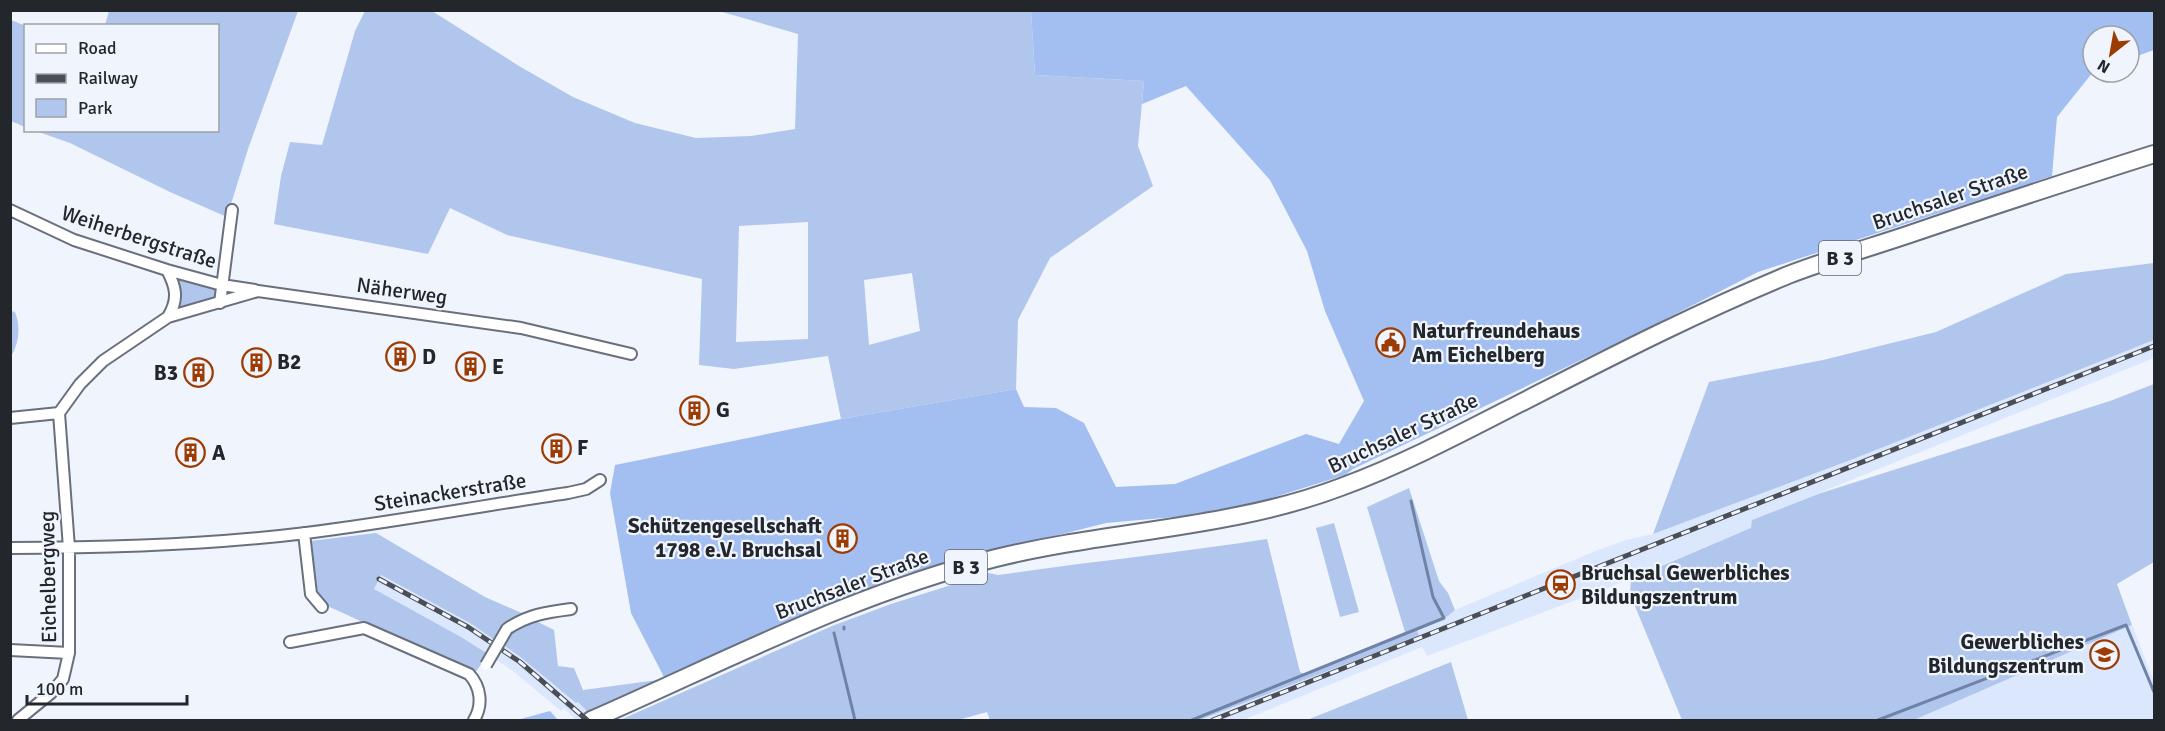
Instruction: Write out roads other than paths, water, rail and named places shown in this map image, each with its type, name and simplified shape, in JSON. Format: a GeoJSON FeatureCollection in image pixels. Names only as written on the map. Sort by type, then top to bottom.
{"type":"FeatureCollection","features":[{"type":"Feature","properties":{"kind":"main road","name":"Bruchsaler Straße"},"geometry":{"type":"LineString","coordinates":[[591,720],[822,618],[911,582],[996,558],[1068,543],[1176,528],[1298,502],[1340,488],[1432,448],[1662,332],[1791,274],[2154,154]]}},
{"type":"Feature","properties":{"kind":"street","name":"Weiherbergstraße"},"geometry":{"type":"LineString","coordinates":[[10,210],[74,240],[167,270],[222,285],[258,291]]}},
{"type":"Feature","properties":{"kind":"street"},"geometry":{"type":"LineString","coordinates":[[220,303],[232,210]]}},
{"type":"Feature","properties":{"kind":"street"},"geometry":{"type":"LineString","coordinates":[[167,270],[176,294],[175,306],[168,317]]}},
{"type":"Feature","properties":{"kind":"street","name":"Näherweg"},"geometry":{"type":"LineString","coordinates":[[59,413],[80,384],[103,361],[168,317],[258,291],[521,328],[631,354]]}},
{"type":"Feature","properties":{"kind":"street"},"geometry":{"type":"LineString","coordinates":[[10,418],[59,413]]}},
{"type":"Feature","properties":{"kind":"street","name":"Eichelbergweg"},"geometry":{"type":"LineString","coordinates":[[18,720],[51,693],[63,678],[69,653],[69,548],[59,413]]}},
{"type":"Feature","properties":{"kind":"street","name":"Steinackerstraße"},"geometry":{"type":"LineString","coordinates":[[10,548],[198,543],[304,533],[389,522],[568,493],[586,489],[600,480]]}},
{"type":"Feature","properties":{"kind":"street"},"geometry":{"type":"LineString","coordinates":[[304,533],[311,594],[322,607]]}},
{"type":"Feature","properties":{"kind":"street"},"geometry":{"type":"LineString","coordinates":[[477,682],[507,629],[521,620],[542,613],[571,609]]}},
{"type":"Feature","properties":{"kind":"street"},"geometry":{"type":"LineString","coordinates":[[290,642],[364,628],[469,674],[477,682],[479,690],[479,712],[474,720]]}},
{"type":"Feature","properties":{"kind":"street"},"geometry":{"type":"LineString","coordinates":[[10,650],[69,653]]}},
{"type":"Feature","properties":{"kind":"waterway"},"geometry":{"type":"LineString","coordinates":[[1192,720],[1444,618],[1433,597],[1411,501]]}},
{"type":"Feature","properties":{"kind":"waterway"},"geometry":{"type":"LineString","coordinates":[[1878,720],[2126,625],[2154,692]]}},
{"type":"Feature","properties":{"kind":"waterway"},"geometry":{"type":"LineString","coordinates":[[834,633],[855,720]]}},
{"type":"Feature","properties":{"kind":"railway"},"geometry":{"type":"LineString","coordinates":[[1213,720],[2154,346]]}},
{"type":"Feature","properties":{"kind":"railway"},"geometry":{"type":"LineString","coordinates":[[379,579],[468,627],[520,662],[587,720]]}},
{"type":"Feature","properties":{"kind":"place","name":"Naturfreundehaus Am Eichelberg"},"geometry":{"type":"Point","coordinates":[1391,343]}},
{"type":"Feature","properties":{"kind":"place","name":"D"},"geometry":{"type":"Point","coordinates":[401,357]}},
{"type":"Feature","properties":{"kind":"place","name":"B2"},"geometry":{"type":"Point","coordinates":[256,362]}},
{"type":"Feature","properties":{"kind":"place","name":"E"},"geometry":{"type":"Point","coordinates":[471,367]}},
{"type":"Feature","properties":{"kind":"place","name":"B3"},"geometry":{"type":"Point","coordinates":[199,373]}},
{"type":"Feature","properties":{"kind":"place","name":"G"},"geometry":{"type":"Point","coordinates":[695,410]}},
{"type":"Feature","properties":{"kind":"place","name":"F"},"geometry":{"type":"Point","coordinates":[556,448]}},
{"type":"Feature","properties":{"kind":"place","name":"A"},"geometry":{"type":"Point","coordinates":[191,453]}},
{"type":"Feature","properties":{"kind":"place","name":"Schützengesellschaft 1798 e.V. Bruchsal"},"geometry":{"type":"Point","coordinates":[843,538]}},
{"type":"Feature","properties":{"kind":"place","name":"Bruchsal Gewerbliches Bildungszentrum"},"geometry":{"type":"Point","coordinates":[1560,585]}},
{"type":"Feature","properties":{"kind":"place","name":"Gewerbliches Bildungszentrum"},"geometry":{"type":"Point","coordinates":[2105,654]}}]}
